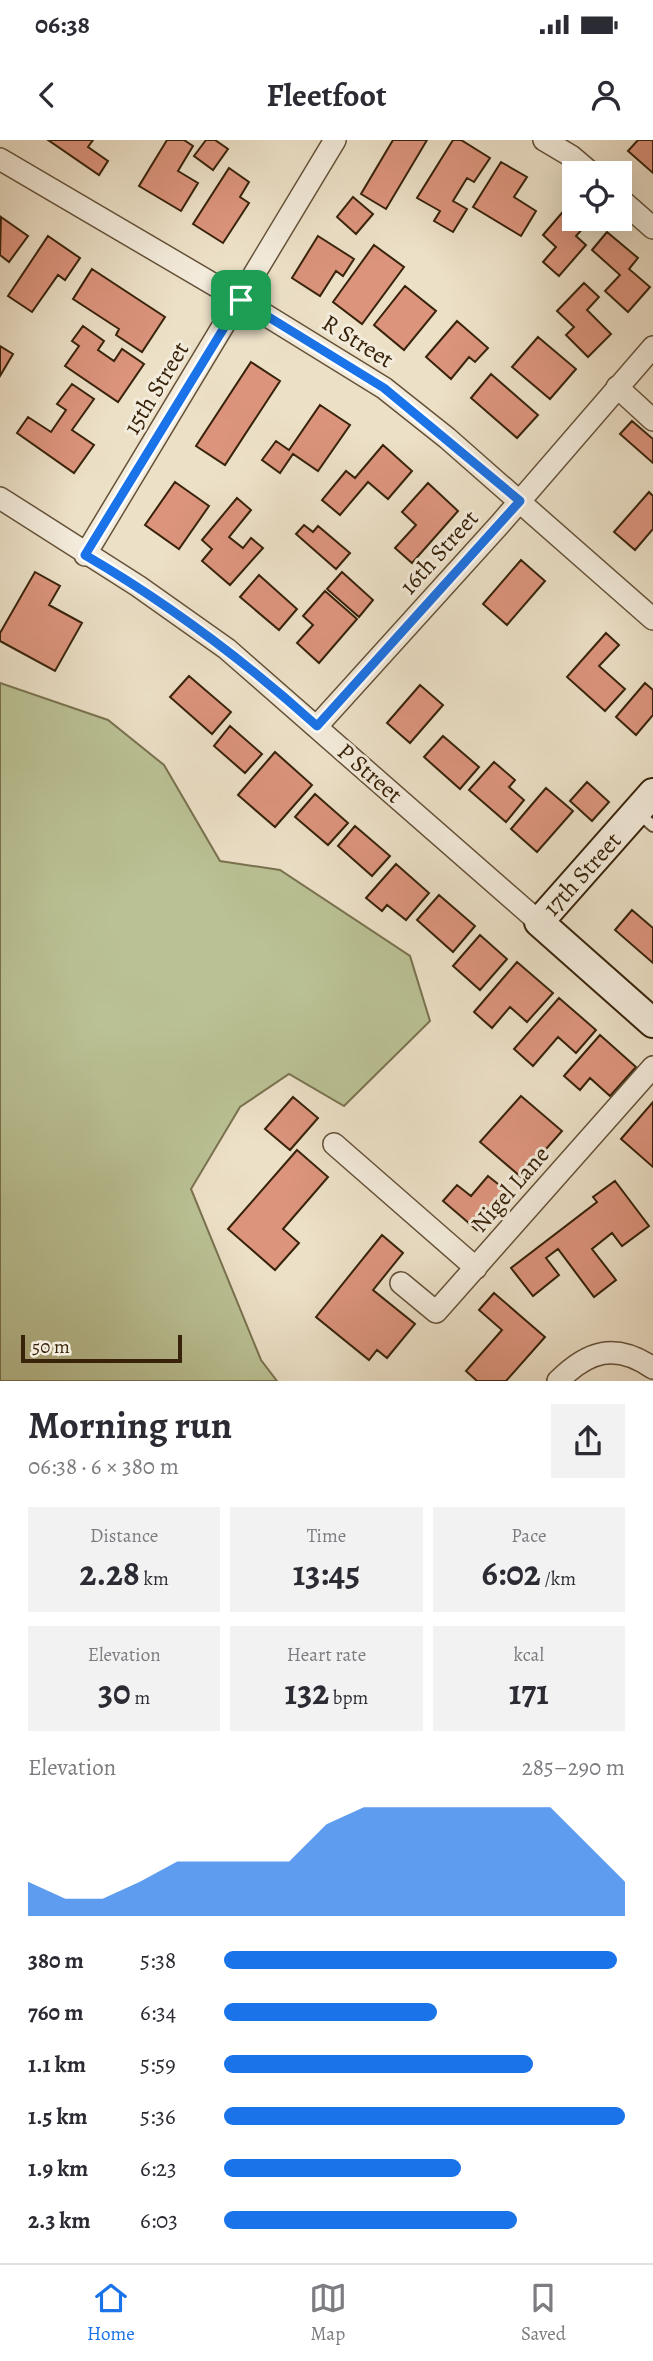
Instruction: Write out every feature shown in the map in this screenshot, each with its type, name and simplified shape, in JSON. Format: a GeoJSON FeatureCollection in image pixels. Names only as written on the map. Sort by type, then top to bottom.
{"type":"FeatureCollection","features":[{"type":"Feature","properties":{"kind":"street","name":"15th Street"},"geometry":{"type":"LineString","coordinates":[[85,555],[241,300],[334,140]]}},
{"type":"Feature","properties":{"kind":"street"},"geometry":{"type":"LineString","coordinates":[[544,140],[577,161]]}},
{"type":"Feature","properties":{"kind":"street","name":"R Street"},"geometry":{"type":"LineString","coordinates":[[0,159],[241,300],[395,396],[520,501],[653,619]]}},
{"type":"Feature","properties":{"kind":"street"},"geometry":{"type":"LineString","coordinates":[[632,209],[653,228]]}},
{"type":"Feature","properties":{"kind":"street","name":"16th Street"},"geometry":{"type":"LineString","coordinates":[[317,726],[520,501],[653,347]]}},
{"type":"Feature","properties":{"kind":"street"},"geometry":{"type":"LineString","coordinates":[[617,387],[653,420]]}},
{"type":"Feature","properties":{"kind":"street","name":"P Street"},"geometry":{"type":"LineString","coordinates":[[0,498],[196,625],[317,726],[653,1023]]}},
{"type":"Feature","properties":{"kind":"street","name":"17th Street"},"geometry":{"type":"LineString","coordinates":[[539,922],[648,810]]}},
{"type":"Feature","properties":{"kind":"street","name":"Nigel Lane"},"geometry":{"type":"LineString","coordinates":[[401,1283],[436,1312],[653,1067]]}},
{"type":"Feature","properties":{"kind":"street"},"geometry":{"type":"LineString","coordinates":[[334,1144],[475,1268]]}},
{"type":"Feature","properties":{"kind":"street"},"geometry":{"type":"LineString","coordinates":[[558,1381],[579,1362],[595,1353],[631,1357],[653,1368]]}},
{"type":"Feature","properties":{"kind":"green space"},"geometry":{"type":"Polygon","coordinates":[[[0,683],[108,720],[164,765],[220,861],[280,870],[410,956],[430,1021],[344,1106],[289,1074],[240,1107],[191,1189],[261,1360],[277,1381],[0,1381],[0,683]]]}},
{"type":"Feature","properties":{"kind":"building"},"geometry":{"type":"Polygon","coordinates":[[[48,140],[93,140],[88,147],[108,161],[99,175],[48,140]]]}},
{"type":"Feature","properties":{"kind":"building"},"geometry":{"type":"Polygon","coordinates":[[[167,140],[184,140],[193,146],[178,171],[198,183],[181,211],[139,186],[167,140]]]}},
{"type":"Feature","properties":{"kind":"building"},"geometry":{"type":"Polygon","coordinates":[[[206,140],[215,140],[228,149],[213,170],[194,156],[206,140]]]}},
{"type":"Feature","properties":{"kind":"building"},"geometry":{"type":"Polygon","coordinates":[[[393,140],[427,140],[386,209],[361,194],[393,140]]]}},
{"type":"Feature","properties":{"kind":"building"},"geometry":{"type":"Polygon","coordinates":[[[453,140],[461,140],[490,158],[474,182],[467,178],[453,201],[467,209],[453,232],[434,221],[440,211],[417,198],[453,140]]]}},
{"type":"Feature","properties":{"kind":"building"},"geometry":{"type":"Polygon","coordinates":[[[638,140],[653,140],[653,173],[628,151],[638,140]]]}},
{"type":"Feature","properties":{"kind":"building"},"geometry":{"type":"Polygon","coordinates":[[[501,162],[527,177],[514,197],[536,211],[521,236],[473,207],[501,162]]]}},
{"type":"Feature","properties":{"kind":"building"},"geometry":{"type":"Polygon","coordinates":[[[229,168],[249,182],[240,197],[249,203],[223,243],[193,224],[229,168]]]}},
{"type":"Feature","properties":{"kind":"building"},"geometry":{"type":"Polygon","coordinates":[[[353,197],[373,214],[356,234],[337,217],[353,197]]]}},
{"type":"Feature","properties":{"kind":"building"},"geometry":{"type":"Polygon","coordinates":[[[562,213],[562,231],[581,231],[576,236],[586,245],[559,276],[543,262],[556,247],[543,235],[562,213]]]}},
{"type":"Feature","properties":{"kind":"building"},"geometry":{"type":"Polygon","coordinates":[[[1,217],[28,236],[9,262],[0,255],[1,217]]]}},
{"type":"Feature","properties":{"kind":"building"},"geometry":{"type":"Polygon","coordinates":[[[607,232],[638,258],[629,269],[650,287],[628,312],[605,291],[620,275],[592,250],[607,232]]]}},
{"type":"Feature","properties":{"kind":"building"},"geometry":{"type":"Polygon","coordinates":[[[48,236],[80,258],[65,280],[58,275],[32,312],[8,296],[48,236]]]}},
{"type":"Feature","properties":{"kind":"building"},"geometry":{"type":"Polygon","coordinates":[[[318,236],[354,259],[343,276],[336,271],[320,296],[292,278],[318,236]]]}},
{"type":"Feature","properties":{"kind":"building"},"geometry":{"type":"Polygon","coordinates":[[[374,245],[404,267],[362,324],[333,302],[374,245]]]}},
{"type":"Feature","properties":{"kind":"building"},"geometry":{"type":"Polygon","coordinates":[[[92,269],[165,317],[142,352],[116,335],[119,329],[73,299],[92,269]]]}},
{"type":"Feature","properties":{"kind":"building"},"geometry":{"type":"Polygon","coordinates":[[[584,283],[599,297],[587,310],[611,334],[588,357],[566,335],[574,327],[557,311],[584,283]]]}},
{"type":"Feature","properties":{"kind":"building"},"geometry":{"type":"Polygon","coordinates":[[[405,286],[436,311],[404,350],[374,325],[405,286]]]}},
{"type":"Feature","properties":{"kind":"building"},"geometry":{"type":"Polygon","coordinates":[[[457,321],[488,348],[475,362],[469,357],[451,379],[426,357],[457,321]]]}},
{"type":"Feature","properties":{"kind":"building"},"geometry":{"type":"Polygon","coordinates":[[[83,326],[104,341],[98,350],[114,361],[122,349],[144,364],[118,402],[65,366],[79,346],[72,341],[83,326]]]}},
{"type":"Feature","properties":{"kind":"building"},"geometry":{"type":"Polygon","coordinates":[[[538,337],[576,369],[550,399],[512,367],[538,337]]]}},
{"type":"Feature","properties":{"kind":"building"},"geometry":{"type":"Polygon","coordinates":[[[0,346],[13,354],[0,376],[0,346]]]}},
{"type":"Feature","properties":{"kind":"building"},"geometry":{"type":"Polygon","coordinates":[[[251,362],[280,381],[225,465],[196,446],[251,362]]]}},
{"type":"Feature","properties":{"kind":"building"},"geometry":{"type":"Polygon","coordinates":[[[491,374],[538,415],[517,438],[471,398],[491,374]]]}},
{"type":"Feature","properties":{"kind":"building"},"geometry":{"type":"Polygon","coordinates":[[[72,384],[94,399],[72,430],[94,445],[74,473],[17,433],[28,417],[51,432],[66,410],[57,404],[72,384]]]}},
{"type":"Feature","properties":{"kind":"building"},"geometry":{"type":"Polygon","coordinates":[[[320,405],[350,425],[318,471],[293,454],[280,473],[262,460],[276,441],[289,450],[320,405]]]}},
{"type":"Feature","properties":{"kind":"building"},"geometry":{"type":"Polygon","coordinates":[[[632,421],[653,439],[653,463],[620,434],[632,421]]]}},
{"type":"Feature","properties":{"kind":"building"},"geometry":{"type":"Polygon","coordinates":[[[383,445],[412,471],[388,499],[368,482],[340,515],[322,500],[346,471],[355,478],[383,445]]]}},
{"type":"Feature","properties":{"kind":"building"},"geometry":{"type":"Polygon","coordinates":[[[175,482],[209,506],[179,549],[145,525],[175,482]]]}},
{"type":"Feature","properties":{"kind":"building"},"geometry":{"type":"Polygon","coordinates":[[[428,483],[458,511],[412,563],[395,548],[416,525],[402,512],[428,483]]]}},
{"type":"Feature","properties":{"kind":"building"},"geometry":{"type":"Polygon","coordinates":[[[649,492],[653,496],[653,529],[635,550],[614,532],[649,492]]]}},
{"type":"Feature","properties":{"kind":"building"},"geometry":{"type":"Polygon","coordinates":[[[237,498],[251,510],[229,537],[243,548],[251,538],[263,548],[230,585],[202,561],[212,549],[202,540],[237,498]]]}},
{"type":"Feature","properties":{"kind":"building"},"geometry":{"type":"Polygon","coordinates":[[[304,525],[313,532],[318,526],[350,553],[336,569],[296,534],[304,525]]]}},
{"type":"Feature","properties":{"kind":"building"},"geometry":{"type":"Polygon","coordinates":[[[521,560],[545,581],[507,625],[483,604],[521,560]]]}},
{"type":"Feature","properties":{"kind":"building"},"geometry":{"type":"Polygon","coordinates":[[[35,572],[60,586],[49,605],[82,623],[55,671],[0,641],[0,633],[35,572]]]}},
{"type":"Feature","properties":{"kind":"building"},"geometry":{"type":"Polygon","coordinates":[[[342,572],[373,600],[359,617],[327,589],[342,572]]]}},
{"type":"Feature","properties":{"kind":"building"},"geometry":{"type":"Polygon","coordinates":[[[259,575],[297,609],[279,630],[240,597],[259,575]]]}},
{"type":"Feature","properties":{"kind":"building"},"geometry":{"type":"Polygon","coordinates":[[[325,591],[357,619],[319,663],[297,643],[313,625],[303,616],[325,591]]]}},
{"type":"Feature","properties":{"kind":"building"},"geometry":{"type":"Polygon","coordinates":[[[606,633],[619,645],[599,666],[625,689],[605,711],[567,677],[606,633]]]}},
{"type":"Feature","properties":{"kind":"building"},"geometry":{"type":"Polygon","coordinates":[[[189,676],[231,712],[212,734],[170,697],[189,676]]]}},
{"type":"Feature","properties":{"kind":"building"},"geometry":{"type":"Polygon","coordinates":[[[645,683],[653,690],[653,715],[636,735],[616,717],[645,683]]]}},
{"type":"Feature","properties":{"kind":"building"},"geometry":{"type":"Polygon","coordinates":[[[420,685],[443,705],[410,743],[387,723],[420,685]]]}},
{"type":"Feature","properties":{"kind":"building"},"geometry":{"type":"Polygon","coordinates":[[[230,726],[262,754],[245,773],[214,746],[230,726]]]}},
{"type":"Feature","properties":{"kind":"building"},"geometry":{"type":"Polygon","coordinates":[[[443,736],[479,767],[460,789],[424,757],[443,736]]]}},
{"type":"Feature","properties":{"kind":"building"},"geometry":{"type":"Polygon","coordinates":[[[275,752],[312,785],[275,827],[238,795],[275,752]]]}},
{"type":"Feature","properties":{"kind":"building"},"geometry":{"type":"Polygon","coordinates":[[[494,762],[515,780],[509,787],[524,800],[506,822],[469,790],[494,762]]]}},
{"type":"Feature","properties":{"kind":"building"},"geometry":{"type":"Polygon","coordinates":[[[587,782],[609,802],[592,821],[570,801],[587,782]]]}},
{"type":"Feature","properties":{"kind":"building"},"geometry":{"type":"Polygon","coordinates":[[[546,788],[573,811],[537,852],[511,829],[546,788]]]}},
{"type":"Feature","properties":{"kind":"building"},"geometry":{"type":"Polygon","coordinates":[[[315,794],[348,823],[328,845],[295,817],[315,794]]]}},
{"type":"Feature","properties":{"kind":"building"},"geometry":{"type":"Polygon","coordinates":[[[355,826],[390,856],[372,876],[338,846],[355,826]]]}},
{"type":"Feature","properties":{"kind":"building"},"geometry":{"type":"Polygon","coordinates":[[[396,864],[429,893],[406,920],[387,905],[382,911],[366,898],[396,864]]]}},
{"type":"Feature","properties":{"kind":"building"},"geometry":{"type":"Polygon","coordinates":[[[439,895],[475,926],[453,952],[417,920],[439,895]]]}},
{"type":"Feature","properties":{"kind":"building"},"geometry":{"type":"Polygon","coordinates":[[[632,910],[653,928],[653,963],[615,930],[632,910]]]}},
{"type":"Feature","properties":{"kind":"building"},"geometry":{"type":"Polygon","coordinates":[[[480,935],[507,959],[480,990],[453,966],[480,935]]]}},
{"type":"Feature","properties":{"kind":"building"},"geometry":{"type":"Polygon","coordinates":[[[517,962],[553,993],[527,1022],[510,1007],[492,1028],[474,1012],[517,962]]]}},
{"type":"Feature","properties":{"kind":"building"},"geometry":{"type":"Polygon","coordinates":[[[559,998],[596,1030],[576,1053],[558,1037],[533,1066],[514,1049],[559,998]]]}},
{"type":"Feature","properties":{"kind":"building"},"geometry":{"type":"Polygon","coordinates":[[[600,1035],[636,1067],[610,1096],[590,1078],[580,1090],[564,1076],[600,1035]]]}},
{"type":"Feature","properties":{"kind":"building"},"geometry":{"type":"Polygon","coordinates":[[[521,1096],[562,1131],[521,1177],[480,1142],[521,1096]]]}},
{"type":"Feature","properties":{"kind":"building"},"geometry":{"type":"Polygon","coordinates":[[[293,1097],[318,1118],[290,1150],[265,1129],[293,1097]]]}},
{"type":"Feature","properties":{"kind":"building"},"geometry":{"type":"Polygon","coordinates":[[[653,1102],[653,1167],[621,1139],[653,1102]]]}},
{"type":"Feature","properties":{"kind":"building"},"geometry":{"type":"Polygon","coordinates":[[[297,1150],[328,1177],[283,1229],[299,1243],[275,1270],[228,1229],[297,1150]]]}},
{"type":"Feature","properties":{"kind":"building"},"geometry":{"type":"Polygon","coordinates":[[[488,1176],[508,1192],[477,1230],[443,1201],[457,1185],[471,1196],[488,1176]]]}},
{"type":"Feature","properties":{"kind":"building"},"geometry":{"type":"Polygon","coordinates":[[[615,1181],[649,1226],[622,1246],[612,1233],[592,1249],[616,1280],[594,1297],[558,1249],[546,1258],[559,1275],[533,1296],[511,1268],[597,1202],[593,1197],[615,1181]]]}},
{"type":"Feature","properties":{"kind":"building"},"geometry":{"type":"Polygon","coordinates":[[[382,1235],[403,1253],[373,1290],[415,1324],[387,1358],[377,1350],[369,1360],[316,1317],[382,1235]]]}},
{"type":"Feature","properties":{"kind":"building"},"geometry":{"type":"Polygon","coordinates":[[[494,1293],[545,1337],[506,1381],[477,1381],[466,1371],[502,1330],[479,1310],[494,1293]]]}},
{"type":"Feature","properties":{"kind":"route"},"geometry":{"type":"LineString","coordinates":[[241,300],[405,403],[520,501],[317,726],[196,625],[85,555],[241,300]]}}]}
